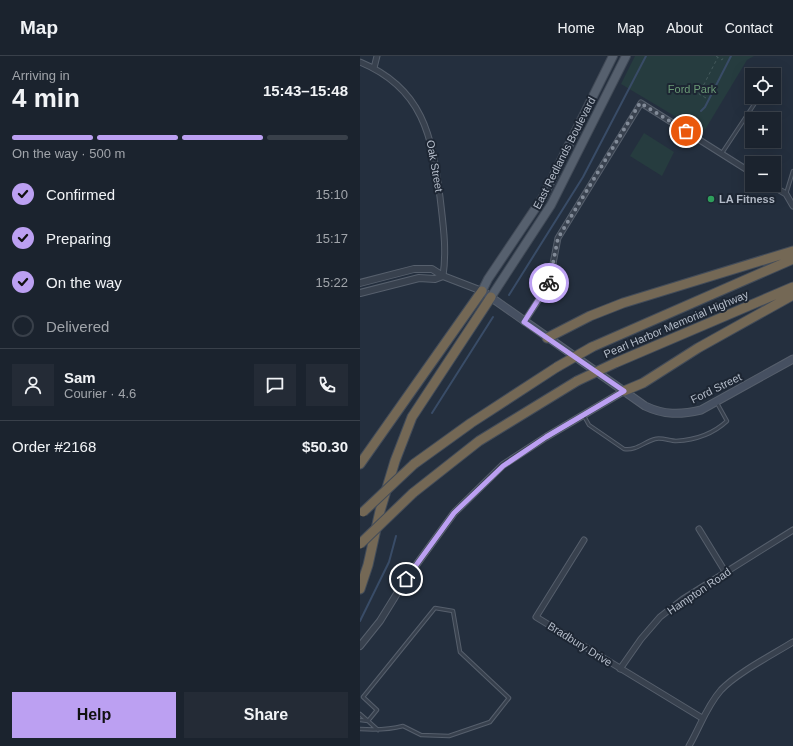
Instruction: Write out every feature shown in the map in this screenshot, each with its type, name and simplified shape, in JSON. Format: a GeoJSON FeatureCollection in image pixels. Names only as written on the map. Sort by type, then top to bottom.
{"type":"FeatureCollection","features":[{"type":"Feature","properties":{"kind":"highway"},"geometry":{"type":"LineString","coordinates":[[547,338],[590,316],[623,303],[793,251]]}},
{"type":"Feature","properties":{"kind":"highway","name":"Pearl Harbor Memorial Highway"},"geometry":{"type":"LineString","coordinates":[[361,513],[414,464],[471,423],[557,367],[592,347],[793,259]]}},
{"type":"Feature","properties":{"kind":"highway","name":"Pearl Harbor Memorial Highway"},"geometry":{"type":"LineString","coordinates":[[360,544],[413,493],[479,441],[577,381],[615,363],[793,287]]}},
{"type":"Feature","properties":{"kind":"highway"},"geometry":{"type":"LineString","coordinates":[[360,464],[482,291]]}},
{"type":"Feature","properties":{"kind":"highway"},"geometry":{"type":"LineString","coordinates":[[624,391],[643,383],[698,348],[793,295]]}},
{"type":"Feature","properties":{"kind":"highway"},"geometry":{"type":"LineString","coordinates":[[360,589],[368,565],[380,511],[395,461],[412,417],[491,297]]}},
{"type":"Feature","properties":{"kind":"main road","name":"East Redlands Boulevard"},"geometry":{"type":"LineString","coordinates":[[482,291],[488,279],[543,197],[613,56]]}},
{"type":"Feature","properties":{"kind":"main road","name":"East Redlands Boulevard"},"geometry":{"type":"LineString","coordinates":[[491,297],[551,205],[626,56]]}},
{"type":"Feature","properties":{"kind":"main road","name":"Ford Street"},"geometry":{"type":"LineString","coordinates":[[482,291],[645,406],[657,411],[671,414],[685,414],[701,410],[793,359]]}},
{"type":"Feature","properties":{"kind":"street"},"geometry":{"type":"LineString","coordinates":[[374,68],[377,56]]}},
{"type":"Feature","properties":{"kind":"street","name":"Oak Street"},"geometry":{"type":"LineString","coordinates":[[360,62],[374,68],[402,91],[418,110],[427,129],[433,148],[445,233],[443,276]]}},
{"type":"Feature","properties":{"kind":"street"},"geometry":{"type":"LineString","coordinates":[[524,322],[549,284],[558,238],[640,103],[745,169]]}},
{"type":"Feature","properties":{"kind":"street"},"geometry":{"type":"LineString","coordinates":[[781,191],[786,194],[793,206]]}},
{"type":"Feature","properties":{"kind":"street","name":"Ford Street"},"geometry":{"type":"LineString","coordinates":[[360,283],[414,269],[432,269],[443,276],[482,291]]}},
{"type":"Feature","properties":{"kind":"street","name":"Ford Street"},"geometry":{"type":"LineString","coordinates":[[360,293],[420,278],[435,279],[443,276]]}},
{"type":"Feature","properties":{"kind":"street"},"geometry":{"type":"LineString","coordinates":[[360,646],[380,621],[406,579],[454,513],[503,466],[546,437],[624,391]]}},
{"type":"Feature","properties":{"kind":"street"},"geometry":{"type":"LineString","coordinates":[[699,529],[726,573]]}},
{"type":"Feature","properties":{"kind":"street","name":"Hampton Road"},"geometry":{"type":"LineString","coordinates":[[620,669],[641,639],[660,617],[683,599],[793,530]]}},
{"type":"Feature","properties":{"kind":"street","name":"Bradbury Drive"},"geometry":{"type":"LineString","coordinates":[[584,540],[536,617],[702,718]]}},
{"type":"Feature","properties":{"kind":"street"},"geometry":{"type":"LineString","coordinates":[[689,746],[702,718],[722,690],[793,642]]}},
{"type":"Feature","properties":{"kind":"lane"},"geometry":{"type":"LineString","coordinates":[[722,154],[754,104]]}},
{"type":"Feature","properties":{"kind":"lane"},"geometry":{"type":"LineString","coordinates":[[786,194],[793,171]]}},
{"type":"Feature","properties":{"kind":"lane"},"geometry":{"type":"LineString","coordinates":[[542,293],[558,298],[566,282],[562,278],[550,274]]}},
{"type":"Feature","properties":{"kind":"lane"},"geometry":{"type":"LineString","coordinates":[[584,415],[589,425],[624,450],[629,450],[656,439],[676,441],[697,437],[716,431],[727,421],[717,402]]}},
{"type":"Feature","properties":{"kind":"lane"},"geometry":{"type":"LineString","coordinates":[[360,729],[387,730],[403,726],[421,735],[449,736],[490,722],[509,698],[460,652],[453,611],[435,608],[363,697],[377,710],[368,721]]}},
{"type":"Feature","properties":{"kind":"lane"},"geometry":{"type":"LineString","coordinates":[[360,714],[378,730]]}},
{"type":"Feature","properties":{"kind":"lane"},"geometry":{"type":"LineString","coordinates":[[360,720],[368,721]]}},
{"type":"Feature","properties":{"kind":"path"},"geometry":{"type":"LineString","coordinates":[[716,56],[722,60],[724,56]]}},
{"type":"Feature","properties":{"kind":"path"},"geometry":{"type":"LineString","coordinates":[[706,98],[699,94],[718,57]]}},
{"type":"Feature","properties":{"kind":"green space","name":"Ford Park"},"geometry":{"type":"Polygon","coordinates":[[[635,56],[754,56],[747,60],[703,133],[621,84],[635,56]]]}},
{"type":"Feature","properties":{"kind":"green space"},"geometry":{"type":"Polygon","coordinates":[[[644,133],[674,152],[662,176],[630,156],[644,133]]]}},
{"type":"Feature","properties":{"kind":"waterway"},"geometry":{"type":"LineString","coordinates":[[509,295],[583,177],[646,56]]}},
{"type":"Feature","properties":{"kind":"waterway"},"geometry":{"type":"LineString","coordinates":[[701,111],[705,107],[731,56]]}},
{"type":"Feature","properties":{"kind":"waterway"},"geometry":{"type":"LineString","coordinates":[[432,413],[493,317]]}},
{"type":"Feature","properties":{"kind":"waterway"},"geometry":{"type":"LineString","coordinates":[[360,621],[389,562],[396,536]]}},
{"type":"Feature","properties":{"kind":"way so far"},"geometry":{"type":"LineString","coordinates":[[549,283],[558,238],[640,103],[686,131]]}},
{"type":"Feature","properties":{"kind":"place","name":"LA Fitness"},"geometry":{"type":"Point","coordinates":[711,199]}},
{"type":"Feature","properties":{"kind":"route"},"geometry":{"type":"LineString","coordinates":[[406,579],[454,513],[503,466],[546,437],[624,391],[524,322],[549,283]]}}]}
